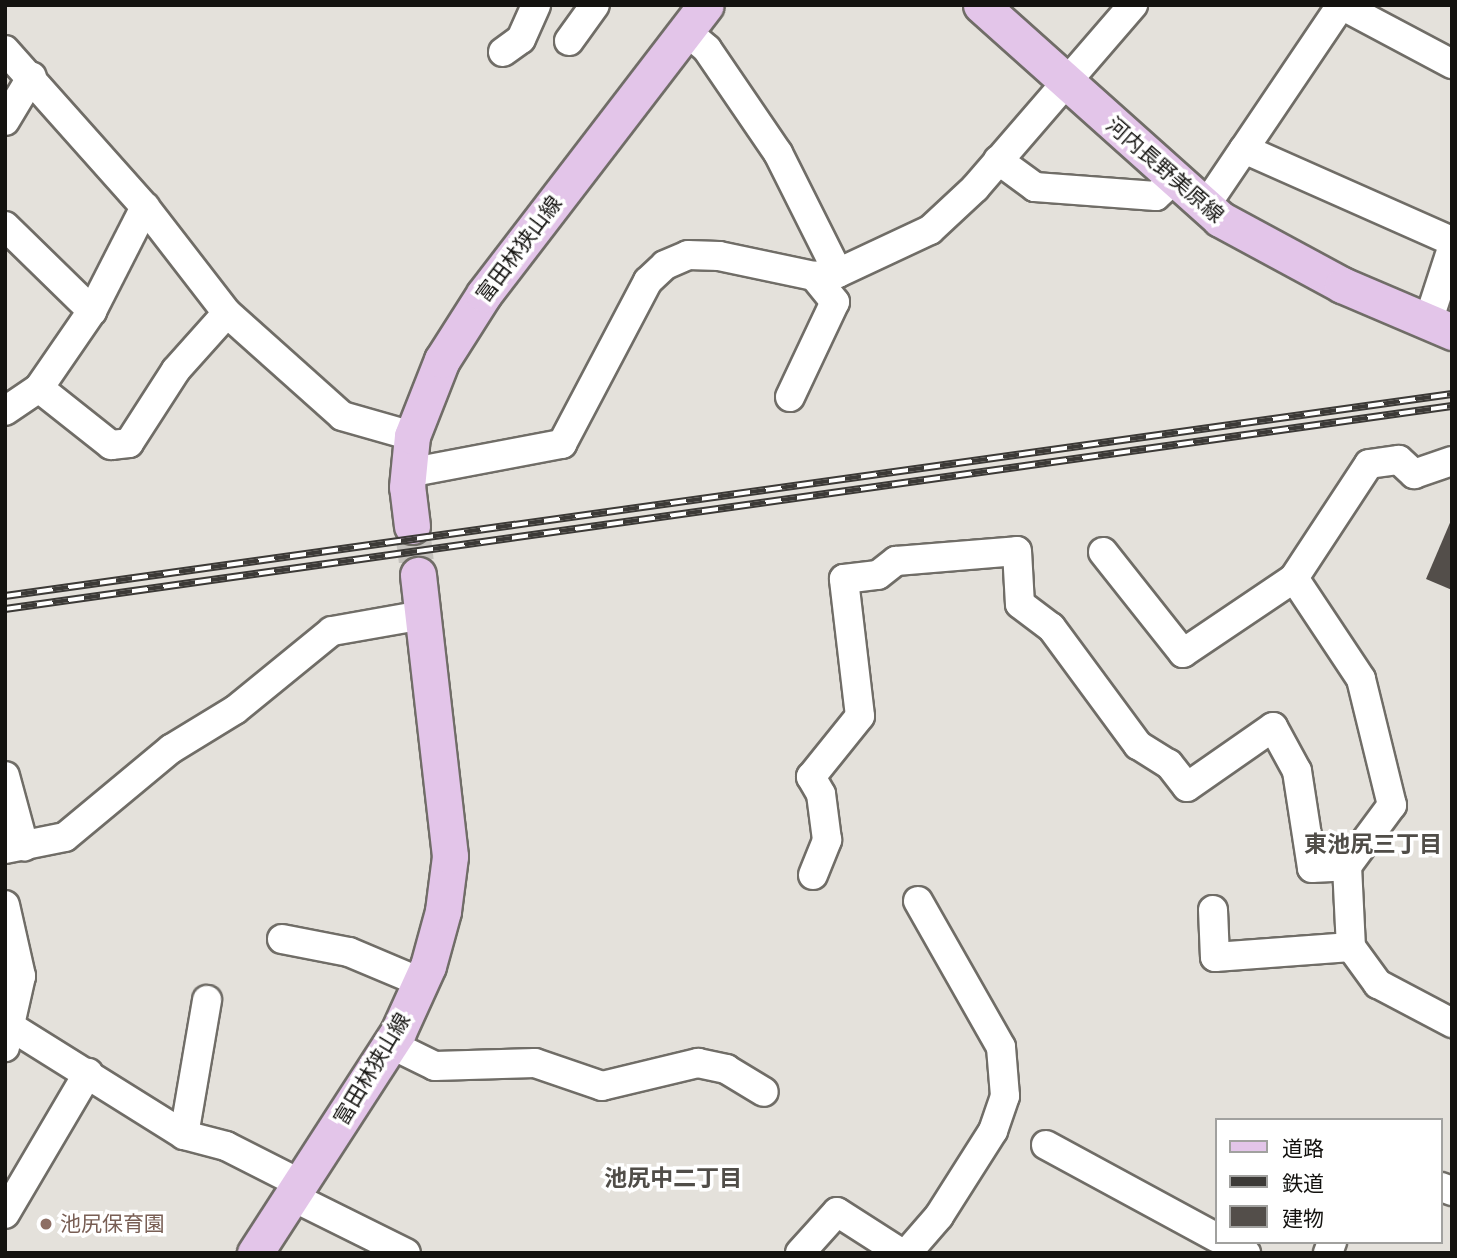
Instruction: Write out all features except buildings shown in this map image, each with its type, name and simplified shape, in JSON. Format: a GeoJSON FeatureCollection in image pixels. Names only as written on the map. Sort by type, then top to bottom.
{"type":"FeatureCollection","features":[{"type":"Feature","properties":{"kind":"main road","name":"河内長野美原線"},"geometry":{"type":"LineString","coordinates":[[981,5],[1204,208],[1342,285],[1440,327]]}},
{"type":"Feature","properties":{"kind":"main road","name":"富田林狭山線"},"geometry":{"type":"LineString","coordinates":[[412,526],[408,473],[412,436],[443,360],[484,294],[693,15]]}},
{"type":"Feature","properties":{"kind":"main road","name":"富田林狭山線"},"geometry":{"type":"LineString","coordinates":[[255,1253],[390,1044],[420,982],[443,911],[450,856],[418,575]]}},
{"type":"Feature","properties":{"kind":"street"},"geometry":{"type":"LineString","coordinates":[[503,52],[520,39],[536,5]]}},
{"type":"Feature","properties":{"kind":"street"},"geometry":{"type":"LineString","coordinates":[[408,473],[562,444],[648,281],[665,265],[688,255],[719,256],[826,275],[930,230],[998,160],[1063,81],[1133,5]]}},
{"type":"Feature","properties":{"kind":"street"},"geometry":{"type":"LineString","coordinates":[[1204,208],[1341,5],[1452,64]]}},
{"type":"Feature","properties":{"kind":"street"},"geometry":{"type":"LineString","coordinates":[[693,15],[706,49],[778,153],[835,302],[790,397]]}},
{"type":"Feature","properties":{"kind":"street"},"geometry":{"type":"LineString","coordinates":[[5,50],[32,76],[145,207],[227,313],[342,416],[412,436]]}},
{"type":"Feature","properties":{"kind":"street"},"geometry":{"type":"LineString","coordinates":[[5,121],[32,76]]}},
{"type":"Feature","properties":{"kind":"street"},"geometry":{"type":"LineString","coordinates":[[1244,149],[1452,241]]}},
{"type":"Feature","properties":{"kind":"street"},"geometry":{"type":"LineString","coordinates":[[998,160],[1035,187],[1156,196],[1172,181]]}},
{"type":"Feature","properties":{"kind":"street"},"geometry":{"type":"LineString","coordinates":[[5,411],[39,388],[92,311],[145,207]]}},
{"type":"Feature","properties":{"kind":"street"},"geometry":{"type":"LineString","coordinates":[[5,226],[92,311]]}},
{"type":"Feature","properties":{"kind":"street"},"geometry":{"type":"LineString","coordinates":[[1440,327],[1452,248]]}},
{"type":"Feature","properties":{"kind":"street"},"geometry":{"type":"LineString","coordinates":[[39,388],[111,445],[129,443],[176,370],[227,313]]}},
{"type":"Feature","properties":{"kind":"street"},"geometry":{"type":"LineString","coordinates":[[1103,552],[1183,653],[1294,578],[1369,464],[1399,460],[1413,474],[1452,461]]}},
{"type":"Feature","properties":{"kind":"street"},"geometry":{"type":"LineString","coordinates":[[813,875],[827,840],[821,794],[811,777],[860,716],[844,579],[878,575],[897,561],[1017,551],[1020,604],[1051,627],[1138,746],[1169,764],[1187,787],[1273,727],[1297,771],[1312,868],[1347,866]]}},
{"type":"Feature","properties":{"kind":"street"},"geometry":{"type":"LineString","coordinates":[[1294,578],[1361,679],[1392,805],[1347,866],[1351,947],[1378,984],[1452,1023]]}},
{"type":"Feature","properties":{"kind":"street"},"geometry":{"type":"LineString","coordinates":[[5,776],[14,847],[65,837],[171,749],[235,710],[332,631],[423,615]]}},
{"type":"Feature","properties":{"kind":"street"},"geometry":{"type":"LineString","coordinates":[[907,1253],[939,1216],[993,1131],[1005,1096],[1001,1047],[918,901]]}},
{"type":"Feature","properties":{"kind":"street"},"geometry":{"type":"LineString","coordinates":[[5,905],[21,976],[8,1032],[88,1073],[184,1135],[226,1146],[405,1253]]}},
{"type":"Feature","properties":{"kind":"street"},"geometry":{"type":"LineString","coordinates":[[1213,911],[1215,957],[1351,947]]}},
{"type":"Feature","properties":{"kind":"street"},"geometry":{"type":"LineString","coordinates":[[282,939],[349,953],[420,982]]}},
{"type":"Feature","properties":{"kind":"street"},"geometry":{"type":"LineString","coordinates":[[184,1135],[206,1000]]}},
{"type":"Feature","properties":{"kind":"street"},"geometry":{"type":"LineString","coordinates":[[390,1044],[435,1066],[535,1063],[602,1086],[698,1063],[726,1069],[764,1092]]}},
{"type":"Feature","properties":{"kind":"street"},"geometry":{"type":"LineString","coordinates":[[5,1214],[88,1073]]}},
{"type":"Feature","properties":{"kind":"street"},"geometry":{"type":"LineString","coordinates":[[1046,1145],[1216,1237]]}},
{"type":"Feature","properties":{"kind":"street"},"geometry":{"type":"LineString","coordinates":[[800,1253],[837,1212],[901,1253]]}},
{"type":"Feature","properties":{"kind":"street"},"geometry":{"type":"LineString","coordinates":[[1229,1244],[1246,1253]]}},
{"type":"Feature","properties":{"kind":"tunnel"},"geometry":{"type":"LineString","coordinates":[[412,526],[418,575]]}},
{"type":"Feature","properties":{"kind":"railway"},"geometry":{"type":"LineString","coordinates":[[5,596],[1452,394]]}},
{"type":"Feature","properties":{"kind":"railway"},"geometry":{"type":"LineString","coordinates":[[5,609],[1452,406]]}},
{"type":"Feature","properties":{"kind":"place","name":"池尻保育園"},"geometry":{"type":"Point","coordinates":[46,1224]}},
{"type":"Feature","properties":{"kind":"district","name":"東池尻三丁目"},"geometry":{"type":"Point","coordinates":[1373,845]}},
{"type":"Feature","properties":{"kind":"district","name":"池尻中二丁目"},"geometry":{"type":"Point","coordinates":[673,1179]}}]}
